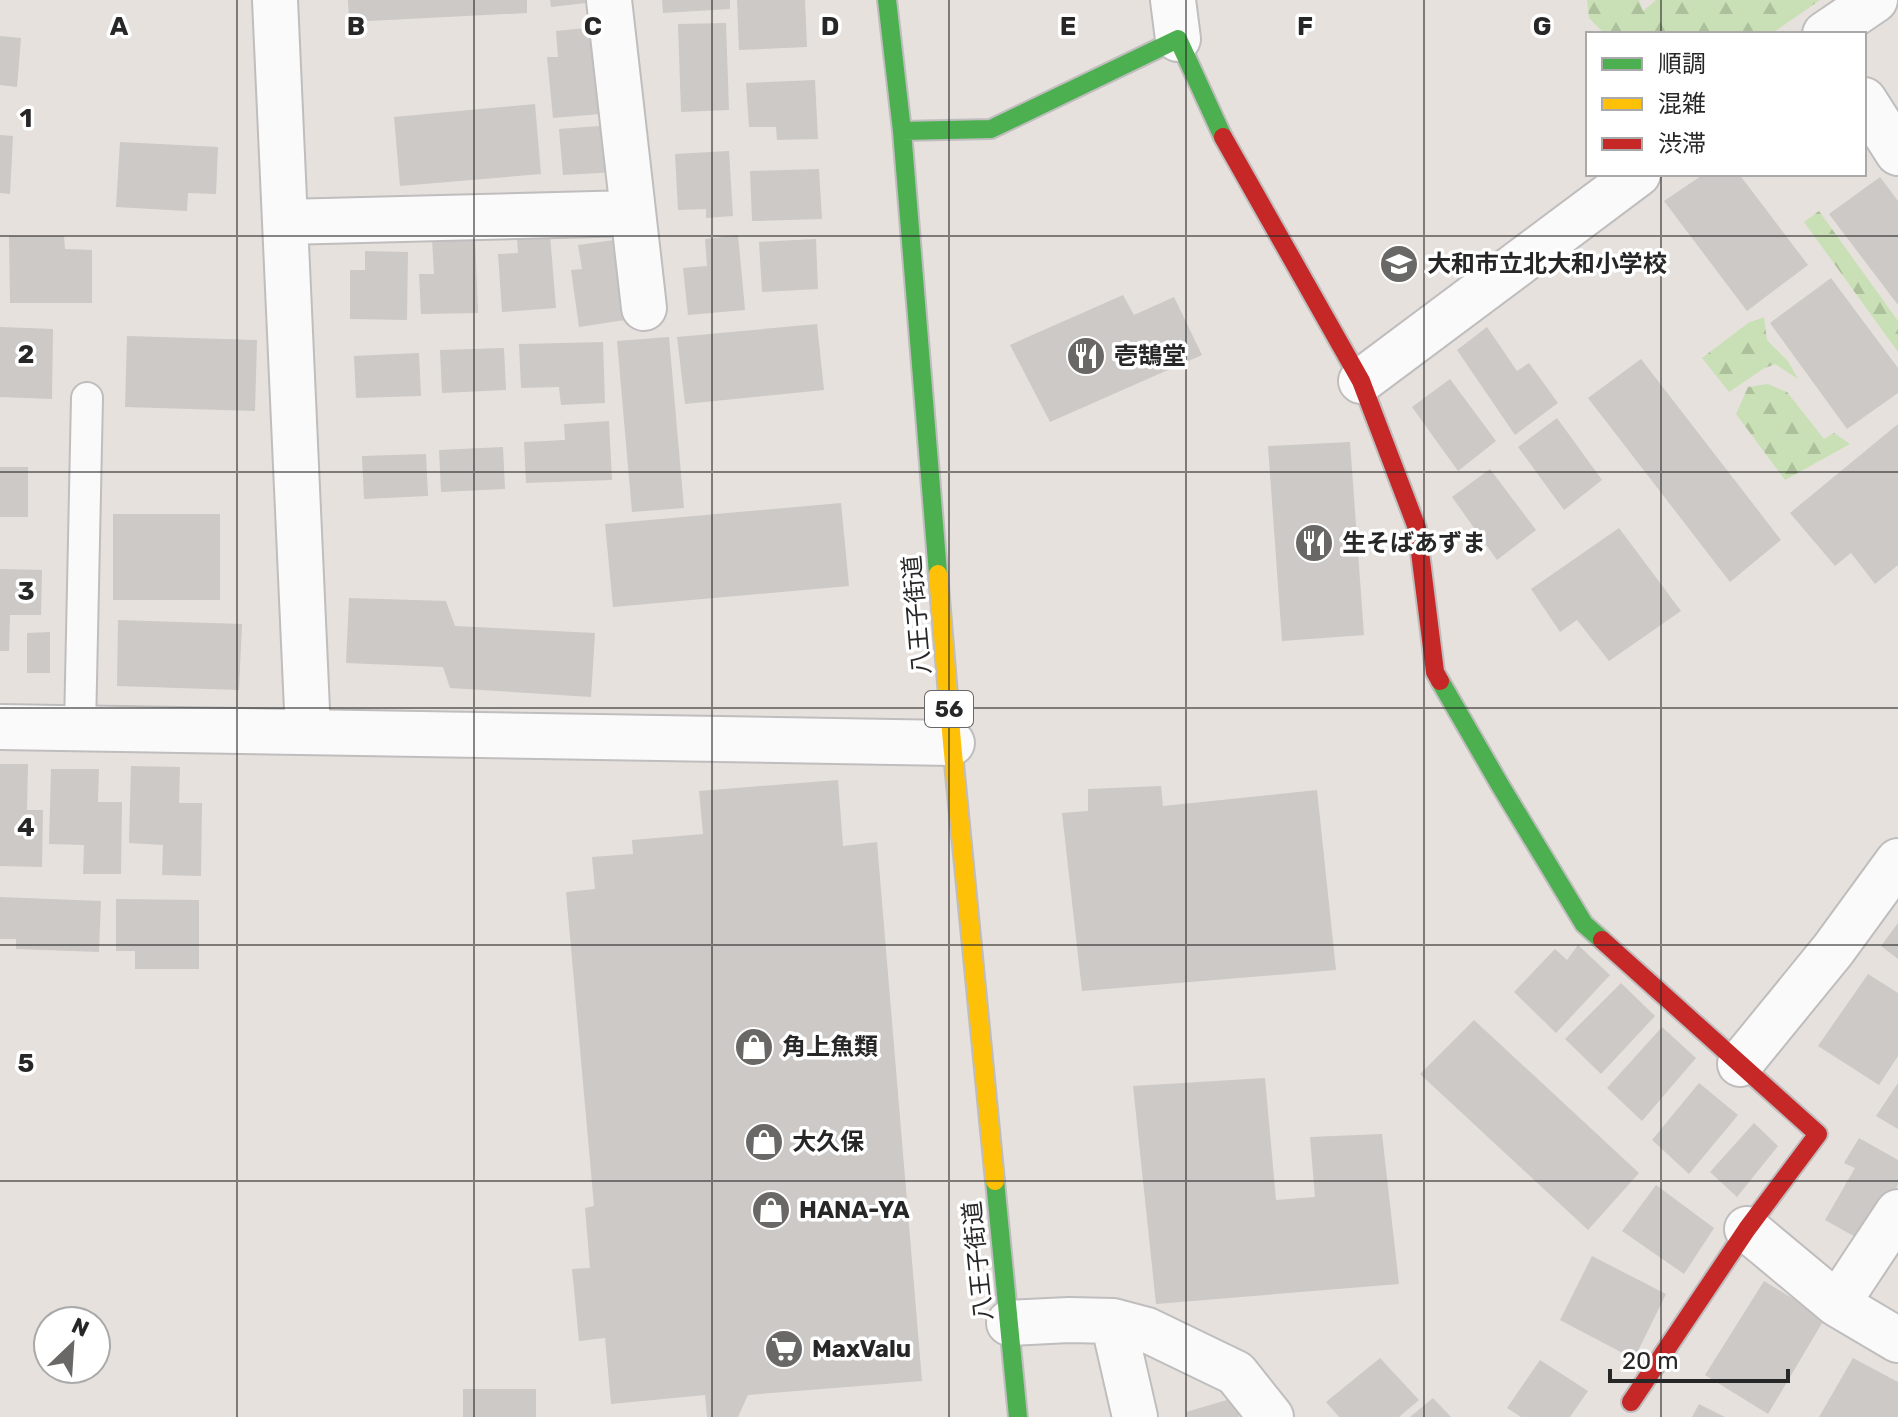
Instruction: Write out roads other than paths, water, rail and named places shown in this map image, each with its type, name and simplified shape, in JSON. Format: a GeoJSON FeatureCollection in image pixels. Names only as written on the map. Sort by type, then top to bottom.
{"type":"FeatureCollection","features":[{"type":"Feature","properties":{"kind":"street"},"geometry":{"type":"LineString","coordinates":[[275,0],[308,732]]}},
{"type":"Feature","properties":{"kind":"street"},"geometry":{"type":"LineString","coordinates":[[609,0],[644,308]]}},
{"type":"Feature","properties":{"kind":"street","name":"八王子街道"},"geometry":{"type":"LineString","coordinates":[[887,0],[902,131],[952,743],[1018,1417]]}},
{"type":"Feature","properties":{"kind":"street"},"geometry":{"type":"LineString","coordinates":[[1828,32],[1875,0]]}},
{"type":"Feature","properties":{"kind":"street"},"geometry":{"type":"LineString","coordinates":[[902,131],[991,129],[1176,20],[1230,152],[1361,381],[1417,528],[1435,672],[1500,785],[1584,924],[1818,1134],[1747,1229],[1631,1402]]}},
{"type":"Feature","properties":{"kind":"street"},"geometry":{"type":"LineString","coordinates":[[1866,103],[1898,153]]}},
{"type":"Feature","properties":{"kind":"street"},"geometry":{"type":"LineString","coordinates":[[1361,381],[1635,176]]}},
{"type":"Feature","properties":{"kind":"street"},"geometry":{"type":"LineString","coordinates":[[285,222],[633,213]]}},
{"type":"Feature","properties":{"kind":"street"},"geometry":{"type":"LineString","coordinates":[[0,727],[952,743]]}},
{"type":"Feature","properties":{"kind":"street"},"geometry":{"type":"LineString","coordinates":[[1740,1064],[1833,950],[1898,861]]}},
{"type":"Feature","properties":{"kind":"street"},"geometry":{"type":"LineString","coordinates":[[1837,1304],[1898,1212]]}},
{"type":"Feature","properties":{"kind":"street"},"geometry":{"type":"LineString","coordinates":[[1747,1229],[1837,1304],[1898,1340]]}},
{"type":"Feature","properties":{"kind":"street"},"geometry":{"type":"LineString","coordinates":[[1113,1321],[1135,1417]]}},
{"type":"Feature","properties":{"kind":"street"},"geometry":{"type":"LineString","coordinates":[[1009,1323],[1113,1321],[1147,1330],[1236,1373],[1271,1417]]}},
{"type":"Feature","properties":{"kind":"lane"},"geometry":{"type":"LineString","coordinates":[[80,728],[87,398]]}},
{"type":"Feature","properties":{"kind":"place","name":"大和市立北大和小学校"},"geometry":{"type":"Point","coordinates":[1399,264]}},
{"type":"Feature","properties":{"kind":"place","name":"壱鵠堂"},"geometry":{"type":"Point","coordinates":[1086,356]}},
{"type":"Feature","properties":{"kind":"place","name":"生そばあずま"},"geometry":{"type":"Point","coordinates":[1314,543]}},
{"type":"Feature","properties":{"kind":"place","name":"角上魚類"},"geometry":{"type":"Point","coordinates":[754,1047]}},
{"type":"Feature","properties":{"kind":"place","name":"大久保"},"geometry":{"type":"Point","coordinates":[764,1142]}},
{"type":"Feature","properties":{"kind":"place","name":"HANA-YA"},"geometry":{"type":"Point","coordinates":[771,1210]}},
{"type":"Feature","properties":{"kind":"place","name":"MaxValu"},"geometry":{"type":"Point","coordinates":[784,1349]}}]}
